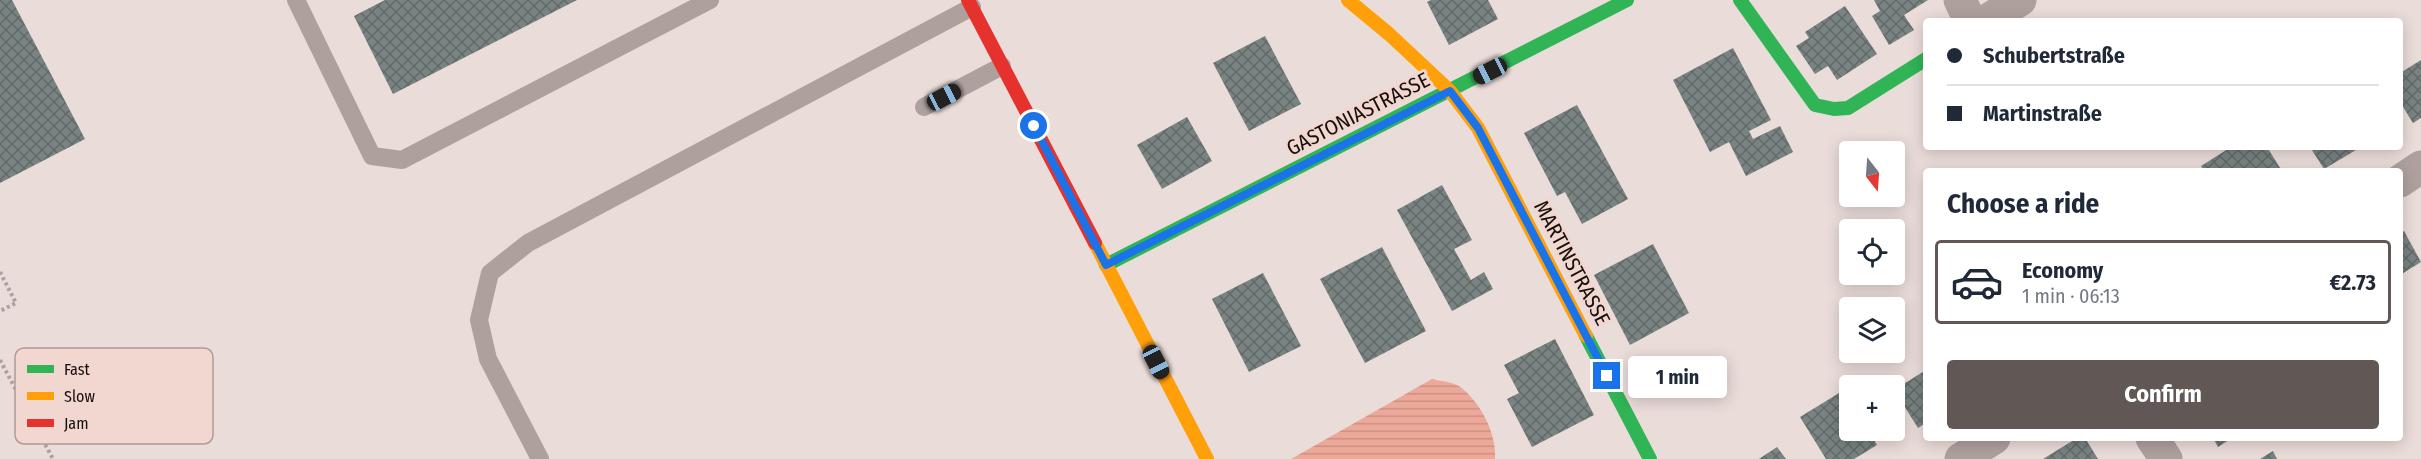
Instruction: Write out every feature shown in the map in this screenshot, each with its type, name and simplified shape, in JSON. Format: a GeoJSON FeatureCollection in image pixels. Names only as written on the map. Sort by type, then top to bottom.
{"type":"FeatureCollection","features":[{"type":"Feature","properties":{"kind":"street","name":"MARTINSTRASSE"},"geometry":{"type":"LineString","coordinates":[[1348,0],[1389,34],[1450,91],[1478,128],[1650,459]]}},
{"type":"Feature","properties":{"kind":"street","name":"GASTONIASTRASSE"},"geometry":{"type":"LineString","coordinates":[[1106,265],[1627,0]]}},
{"type":"Feature","properties":{"kind":"street"},"geometry":{"type":"LineString","coordinates":[[1740,0],[1815,105],[1834,109],[1848,108],[1923,61]]}},
{"type":"Feature","properties":{"kind":"street"},"geometry":{"type":"LineString","coordinates":[[1960,0],[1969,18]]}},
{"type":"Feature","properties":{"kind":"street"},"geometry":{"type":"LineString","coordinates":[[1991,18],[2020,0]]}},
{"type":"Feature","properties":{"kind":"street"},"geometry":{"type":"LineString","coordinates":[[970,3],[1207,459]]}},
{"type":"Feature","properties":{"kind":"street"},"geometry":{"type":"LineString","coordinates":[[1961,459],[1989,441]]}},
{"type":"Feature","properties":{"kind":"street"},"geometry":{"type":"LineString","coordinates":[[2154,441],[2166,459]]}},
{"type":"Feature","properties":{"kind":"lane"},"geometry":{"type":"LineString","coordinates":[[296,0],[372,156],[402,160],[710,0]]}},
{"type":"Feature","properties":{"kind":"lane"},"geometry":{"type":"LineString","coordinates":[[540,459],[488,359],[479,320],[490,273],[528,243],[970,3]]}},
{"type":"Feature","properties":{"kind":"lane"},"geometry":{"type":"LineString","coordinates":[[924,107],[1002,66]]}},
{"type":"Feature","properties":{"kind":"path"},"geometry":{"type":"LineString","coordinates":[[0,272],[16,303],[0,311]]}},
{"type":"Feature","properties":{"kind":"path"},"geometry":{"type":"LineString","coordinates":[[0,360],[15,388]]}},
{"type":"Feature","properties":{"kind":"path"},"geometry":{"type":"LineString","coordinates":[[45,444],[53,459]]}},
{"type":"Feature","properties":{"kind":"shaded area"},"geometry":{"type":"Polygon","coordinates":[[[1432,379],[1459,386],[1474,400],[1490,429],[1495,459],[1291,459],[1432,379]]]}},
{"type":"Feature","properties":{"kind":"building"},"geometry":{"type":"Polygon","coordinates":[[[0,0],[12,0],[85,139],[0,183],[0,0]]]}},
{"type":"Feature","properties":{"kind":"building"},"geometry":{"type":"Polygon","coordinates":[[[385,0],[577,0],[393,94],[354,16],[385,0]]]}},
{"type":"Feature","properties":{"kind":"building"},"geometry":{"type":"Polygon","coordinates":[[[1431,0],[1488,0],[1498,19],[1449,45],[1427,2],[1431,0]]]}},
{"type":"Feature","properties":{"kind":"building"},"geometry":{"type":"Polygon","coordinates":[[[1874,0],[1928,0],[1904,15],[1914,30],[1889,45],[1872,16],[1880,11],[1874,0]]]}},
{"type":"Feature","properties":{"kind":"building"},"geometry":{"type":"Polygon","coordinates":[[[1845,6],[1877,54],[1837,80],[1828,66],[1815,74],[1796,46],[1809,38],[1805,32],[1845,6]]]}},
{"type":"Feature","properties":{"kind":"building"},"geometry":{"type":"Polygon","coordinates":[[[1265,36],[1301,104],[1249,131],[1213,63],[1265,36]]]}},
{"type":"Feature","properties":{"kind":"building"},"geometry":{"type":"Polygon","coordinates":[[[1733,48],[1771,120],[1749,131],[1753,139],[1780,126],[1793,152],[1746,176],[1729,142],[1710,152],[1673,80],[1733,48]]]}},
{"type":"Feature","properties":{"kind":"building"},"geometry":{"type":"Polygon","coordinates":[[[2421,60],[2421,118],[2413,123],[2403,107],[2403,71],[2421,60]]]}},
{"type":"Feature","properties":{"kind":"building"},"geometry":{"type":"Polygon","coordinates":[[[1577,105],[1628,199],[1582,224],[1565,192],[1557,196],[1524,133],[1577,105]]]}},
{"type":"Feature","properties":{"kind":"building"},"geometry":{"type":"Polygon","coordinates":[[[1187,117],[1212,161],[1162,189],[1137,145],[1187,117]]]}},
{"type":"Feature","properties":{"kind":"building"},"geometry":{"type":"Polygon","coordinates":[[[2226,150],[2269,150],[2280,168],[2202,168],[2201,166],[2226,150]]]}},
{"type":"Feature","properties":{"kind":"building"},"geometry":{"type":"Polygon","coordinates":[[[2312,150],[2356,150],[2326,168],[2323,168],[2312,150]]]}},
{"type":"Feature","properties":{"kind":"building"},"geometry":{"type":"Polygon","coordinates":[[[1442,185],[1472,240],[1454,249],[1471,280],[1484,272],[1493,289],[1452,311],[1397,210],[1442,185]]]}},
{"type":"Feature","properties":{"kind":"building"},"geometry":{"type":"Polygon","coordinates":[[[2403,232],[2421,262],[2403,273],[2403,232]]]}},
{"type":"Feature","properties":{"kind":"building"},"geometry":{"type":"Polygon","coordinates":[[[1653,244],[1689,313],[1630,345],[1594,275],[1653,244]]]}},
{"type":"Feature","properties":{"kind":"building"},"geometry":{"type":"Polygon","coordinates":[[[1382,247],[1426,331],[1365,363],[1320,279],[1382,247]]]}},
{"type":"Feature","properties":{"kind":"building"},"geometry":{"type":"Polygon","coordinates":[[[1263,273],[1301,346],[1249,372],[1212,299],[1263,273]]]}},
{"type":"Feature","properties":{"kind":"building"},"geometry":{"type":"Polygon","coordinates":[[[1555,339],[1594,415],[1532,447],[1507,399],[1519,393],[1504,365],[1555,339]]]}},
{"type":"Feature","properties":{"kind":"building"},"geometry":{"type":"Polygon","coordinates":[[[1923,372],[1923,425],[1918,428],[1905,407],[1905,383],[1923,372]]]}},
{"type":"Feature","properties":{"kind":"building"},"geometry":{"type":"Polygon","coordinates":[[[1839,393],[1839,441],[1875,441],[1877,445],[1854,459],[1826,459],[1800,417],[1839,393]]]}},
{"type":"Feature","properties":{"kind":"building"},"geometry":{"type":"Polygon","coordinates":[[[2072,441],[2087,441],[2098,459],[2043,459],[2072,441]]]}},
{"type":"Feature","properties":{"kind":"building"},"geometry":{"type":"Polygon","coordinates":[[[2215,441],[2227,441],[2218,447],[2215,441]]]}},
{"type":"Feature","properties":{"kind":"building"},"geometry":{"type":"Polygon","coordinates":[[[1777,447],[1786,459],[1759,459],[1777,447]]]}},
{"type":"Feature","properties":{"kind":"building"},"geometry":{"type":"Polygon","coordinates":[[[2273,451],[2277,459],[2260,459],[2273,451]]]}},
{"type":"Feature","properties":{"kind":"traffic: fast"},"geometry":{"type":"LineString","coordinates":[[1106,265],[1627,0]]}},
{"type":"Feature","properties":{"kind":"traffic: fast"},"geometry":{"type":"LineString","coordinates":[[1740,0],[1815,105],[1834,109],[1848,108],[1923,61]]}},
{"type":"Feature","properties":{"kind":"traffic: fast"},"geometry":{"type":"LineString","coordinates":[[1586,336],[1650,459]]}},
{"type":"Feature","properties":{"kind":"traffic: slow"},"geometry":{"type":"LineString","coordinates":[[1348,0],[1389,34],[1450,91],[1478,128],[1586,336]]}},
{"type":"Feature","properties":{"kind":"traffic: slow"},"geometry":{"type":"LineString","coordinates":[[1095,243],[1207,459]]}},
{"type":"Feature","properties":{"kind":"traffic: jam"},"geometry":{"type":"LineString","coordinates":[[968,0],[1095,243]]}},
{"type":"Feature","properties":{"kind":"route"},"geometry":{"type":"LineString","coordinates":[[1034,126],[1106,265],[1450,91],[1478,128],[1607,376]]}}]}
